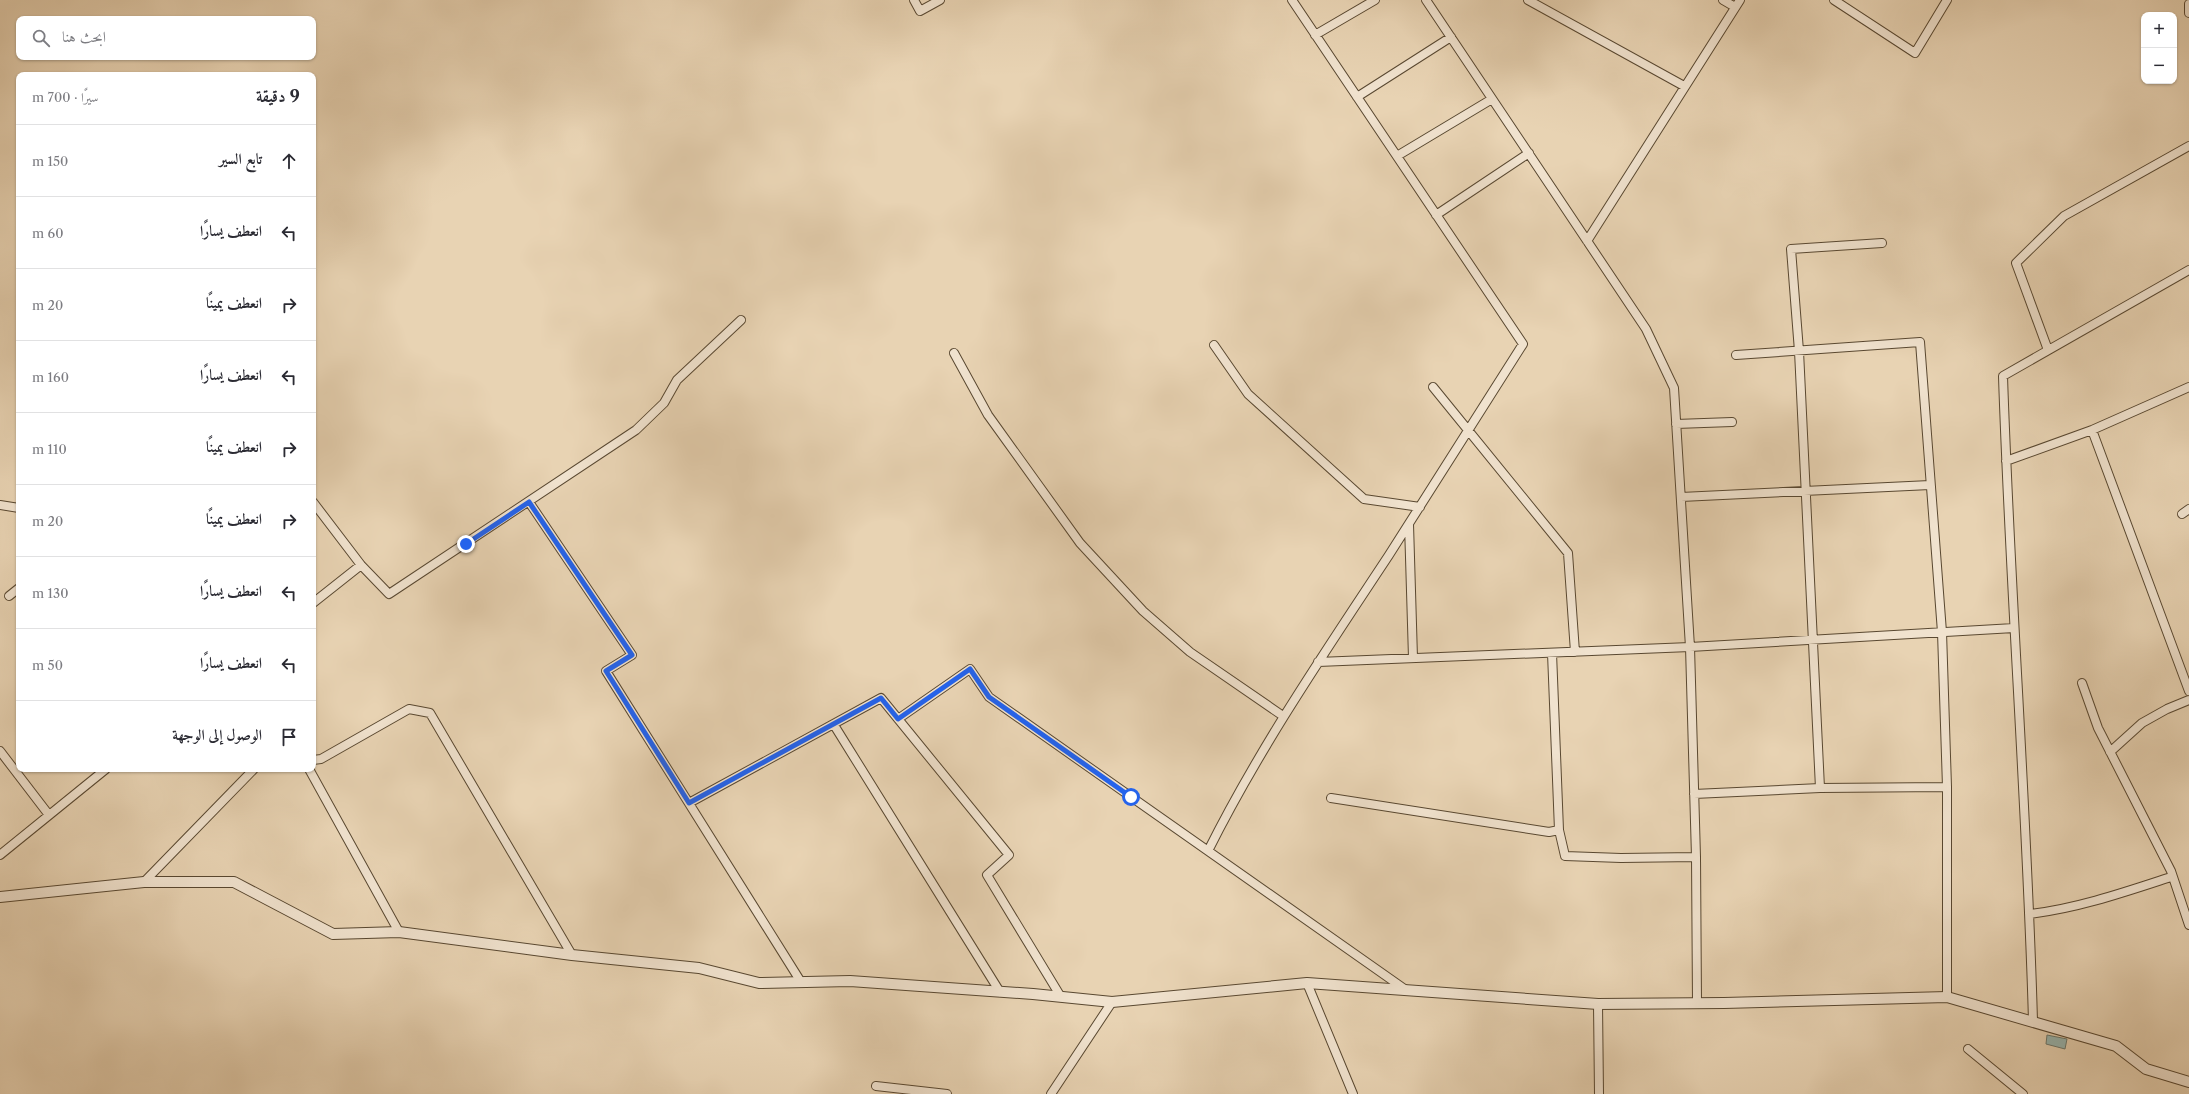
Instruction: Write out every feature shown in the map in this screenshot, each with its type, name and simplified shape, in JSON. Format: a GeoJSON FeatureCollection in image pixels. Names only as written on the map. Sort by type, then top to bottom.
{"type":"FeatureCollection","features":[{"type":"Feature","properties":{"kind":"street"},"geometry":{"type":"LineString","coordinates":[[914,0],[920,11],[940,0]]}},
{"type":"Feature","properties":{"kind":"street"},"geometry":{"type":"LineString","coordinates":[[1208,851],[1228,811],[1283,716],[1420,507],[1523,344],[1292,0]]}},
{"type":"Feature","properties":{"kind":"street"},"geometry":{"type":"LineString","coordinates":[[1315,35],[1375,0]]}},
{"type":"Feature","properties":{"kind":"street"},"geometry":{"type":"LineString","coordinates":[[1426,0],[1587,240],[1649,336],[1674,388],[1690,647],[1696,857],[1697,1003]]}},
{"type":"Feature","properties":{"kind":"street"},"geometry":{"type":"LineString","coordinates":[[1528,0],[1684,86]]}},
{"type":"Feature","properties":{"kind":"street"},"geometry":{"type":"LineString","coordinates":[[1587,240],[1738,3],[1723,0]]}},
{"type":"Feature","properties":{"kind":"street"},"geometry":{"type":"LineString","coordinates":[[1834,0],[1915,53],[1947,0]]}},
{"type":"Feature","properties":{"kind":"street"},"geometry":{"type":"LineString","coordinates":[[1357,97],[1451,37]]}},
{"type":"Feature","properties":{"kind":"street"},"geometry":{"type":"LineString","coordinates":[[1397,156],[1492,99]]}},
{"type":"Feature","properties":{"kind":"street"},"geometry":{"type":"LineString","coordinates":[[2048,350],[2016,263],[2064,216],[2189,146]]}},
{"type":"Feature","properties":{"kind":"street"},"geometry":{"type":"LineString","coordinates":[[1436,215],[1529,153]]}},
{"type":"Feature","properties":{"kind":"street"},"geometry":{"type":"LineString","coordinates":[[1820,788],[1799,351],[1791,250],[1882,243]]}},
{"type":"Feature","properties":{"kind":"street"},"geometry":{"type":"LineString","coordinates":[[2033,1021],[2023,758],[2014,628],[2003,376],[2189,270]]}},
{"type":"Feature","properties":{"kind":"street"},"geometry":{"type":"LineString","coordinates":[[316,506],[361,565],[389,594],[636,430],[664,403],[677,380],[741,320]]}},
{"type":"Feature","properties":{"kind":"street"},"geometry":{"type":"LineString","coordinates":[[1736,356],[1920,342],[1942,632],[1947,787],[1947,997]]}},
{"type":"Feature","properties":{"kind":"street"},"geometry":{"type":"LineString","coordinates":[[1214,345],[1248,394],[1364,499],[1420,507]]}},
{"type":"Feature","properties":{"kind":"street"},"geometry":{"type":"LineString","coordinates":[[954,353],[988,415],[1080,543],[1143,611],[1190,652],[1283,716]]}},
{"type":"Feature","properties":{"kind":"street"},"geometry":{"type":"LineString","coordinates":[[1433,387],[1568,553],[1575,652]]}},
{"type":"Feature","properties":{"kind":"street"},"geometry":{"type":"LineString","coordinates":[[2006,461],[2092,430],[2189,387]]}},
{"type":"Feature","properties":{"kind":"street"},"geometry":{"type":"LineString","coordinates":[[1676,424],[1732,422]]}},
{"type":"Feature","properties":{"kind":"street"},"geometry":{"type":"LineString","coordinates":[[2092,430],[2189,691]]}},
{"type":"Feature","properties":{"kind":"street"},"geometry":{"type":"LineString","coordinates":[[1681,497],[1930,485]]}},
{"type":"Feature","properties":{"kind":"street"},"geometry":{"type":"LineString","coordinates":[[529,502],[632,655],[606,671],[800,982]]}},
{"type":"Feature","properties":{"kind":"street"},"geometry":{"type":"LineString","coordinates":[[0,505],[16,508]]}},
{"type":"Feature","properties":{"kind":"street"},"geometry":{"type":"LineString","coordinates":[[1409,524],[1413,658]]}},
{"type":"Feature","properties":{"kind":"street"},"geometry":{"type":"LineString","coordinates":[[316,601],[361,565]]}},
{"type":"Feature","properties":{"kind":"street"},"geometry":{"type":"LineString","coordinates":[[9,596],[16,590]]}},
{"type":"Feature","properties":{"kind":"street"},"geometry":{"type":"LineString","coordinates":[[1318,662],[1690,647],[2014,628]]}},
{"type":"Feature","properties":{"kind":"street"},"geometry":{"type":"LineString","coordinates":[[1552,653],[1559,830],[1565,856],[1621,858],[1696,857]]}},
{"type":"Feature","properties":{"kind":"street"},"geometry":{"type":"LineString","coordinates":[[898,719],[970,669],[989,697],[1407,990]]}},
{"type":"Feature","properties":{"kind":"street"},"geometry":{"type":"LineString","coordinates":[[2082,683],[2098,728],[2171,871],[2189,925]]}},
{"type":"Feature","properties":{"kind":"street"},"geometry":{"type":"LineString","coordinates":[[689,803],[834,726],[881,698],[1009,855],[987,875],[1061,997]]}},
{"type":"Feature","properties":{"kind":"street"},"geometry":{"type":"LineString","coordinates":[[2110,752],[2142,723],[2166,709],[2189,700]]}},
{"type":"Feature","properties":{"kind":"street"},"geometry":{"type":"LineString","coordinates":[[316,760],[321,759],[409,709],[430,713],[572,955]]}},
{"type":"Feature","properties":{"kind":"street"},"geometry":{"type":"LineString","coordinates":[[834,726],[1000,992]]}},
{"type":"Feature","properties":{"kind":"street"},"geometry":{"type":"LineString","coordinates":[[0,751],[16,772]]}},
{"type":"Feature","properties":{"kind":"street"},"geometry":{"type":"LineString","coordinates":[[16,772],[49,815]]}},
{"type":"Feature","properties":{"kind":"street"},"geometry":{"type":"LineString","coordinates":[[0,855],[102,772]]}},
{"type":"Feature","properties":{"kind":"street"},"geometry":{"type":"LineString","coordinates":[[144,882],[251,772]]}},
{"type":"Feature","properties":{"kind":"street"},"geometry":{"type":"LineString","coordinates":[[311,772],[399,932]]}},
{"type":"Feature","properties":{"kind":"street"},"geometry":{"type":"LineString","coordinates":[[1694,794],[1820,788],[1947,787]]}},
{"type":"Feature","properties":{"kind":"street"},"geometry":{"type":"LineString","coordinates":[[1331,798],[1549,832],[1559,830]]}},
{"type":"Feature","properties":{"kind":"street"},"geometry":{"type":"LineString","coordinates":[[2030,914],[2059,910],[2116,895],[2172,877]]}},
{"type":"Feature","properties":{"kind":"street"},"geometry":{"type":"LineString","coordinates":[[0,897],[144,882],[234,882],[332,934],[399,932],[572,955],[699,968],[759,983],[850,981],[1112,1002],[1307,983],[1598,1004],[1947,997],[2116,1046],[2146,1069],[2189,1082]]}},
{"type":"Feature","properties":{"kind":"street"},"geometry":{"type":"LineString","coordinates":[[1307,983],[1353,1094]]}},
{"type":"Feature","properties":{"kind":"street"},"geometry":{"type":"LineString","coordinates":[[1051,1094],[1112,1002]]}},
{"type":"Feature","properties":{"kind":"street"},"geometry":{"type":"LineString","coordinates":[[1598,1004],[1599,1094]]}},
{"type":"Feature","properties":{"kind":"street"},"geometry":{"type":"LineString","coordinates":[[1968,1049],[2023,1094]]}},
{"type":"Feature","properties":{"kind":"street"},"geometry":{"type":"LineString","coordinates":[[876,1086],[947,1094]]}},
{"type":"Feature","properties":{"kind":"water"},"geometry":{"type":"Polygon","coordinates":[[[2047,1035],[2067,1039],[2065,1049],[2046,1044],[2047,1035]]]}},
{"type":"Feature","properties":{"kind":"route"},"geometry":{"type":"LineString","coordinates":[[466,544],[529,502],[632,655],[606,671],[689,803],[834,726],[881,698],[898,719],[970,669],[989,697],[1131,797]]}}]}
